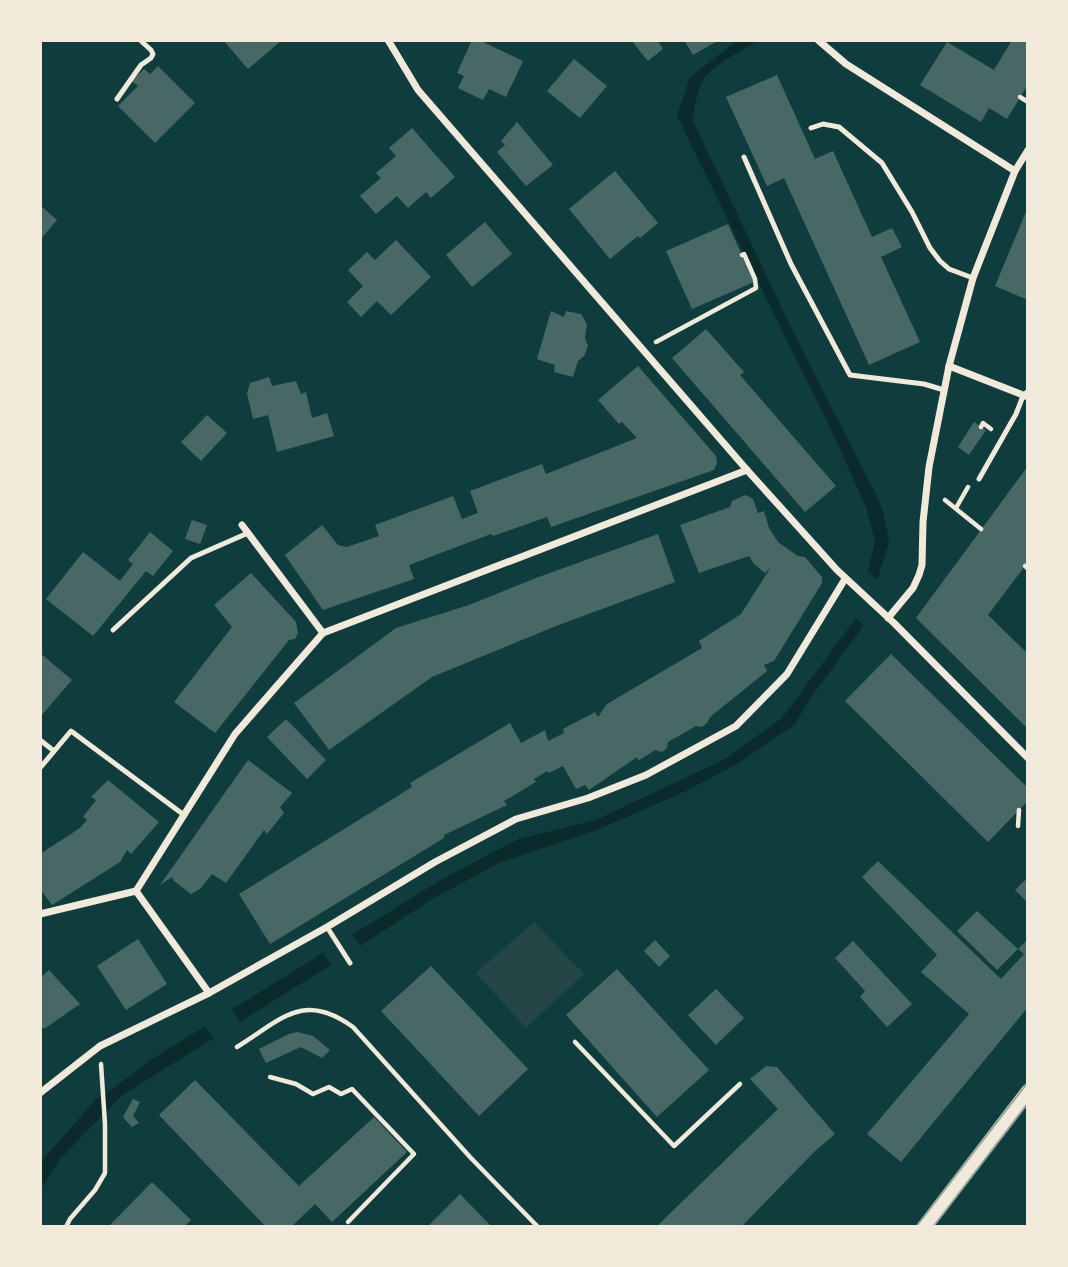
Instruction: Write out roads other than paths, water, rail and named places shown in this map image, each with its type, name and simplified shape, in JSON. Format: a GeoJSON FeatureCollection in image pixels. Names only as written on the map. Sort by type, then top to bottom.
{"type":"FeatureCollection","features":[{"type":"Feature","properties":{"kind":"main road"},"geometry":{"type":"LineString","coordinates":[[924,1227],[1027,1093]]}},
{"type":"Feature","properties":{"kind":"street"},"geometry":{"type":"LineString","coordinates":[[388,40],[418,90],[747,470],[845,579],[877,607],[1028,758]]}},
{"type":"Feature","properties":{"kind":"street"},"geometry":{"type":"LineString","coordinates":[[818,40],[846,64],[1015,172]]}},
{"type":"Feature","properties":{"kind":"street"},"geometry":{"type":"LineString","coordinates":[[888,618],[913,588],[922,565],[929,467],[949,366],[974,278],[1015,172],[1028,150]]}},
{"type":"Feature","properties":{"kind":"street"},"geometry":{"type":"LineString","coordinates":[[949,366],[1026,395]]}},
{"type":"Feature","properties":{"kind":"street"},"geometry":{"type":"LineString","coordinates":[[40,914],[135,891],[235,734],[323,633],[747,470]]}},
{"type":"Feature","properties":{"kind":"street"},"geometry":{"type":"LineString","coordinates":[[242,525],[323,633]]}},
{"type":"Feature","properties":{"kind":"street"},"geometry":{"type":"LineString","coordinates":[[40,1093],[100,1046],[209,993],[435,862],[516,819],[587,798],[646,775],[736,726],[787,674],[845,579]]}},
{"type":"Feature","properties":{"kind":"street"},"geometry":{"type":"LineString","coordinates":[[135,891],[209,993]]}},
{"type":"Feature","properties":{"kind":"lane"},"geometry":{"type":"LineString","coordinates":[[117,99],[141,65],[153,54],[140,40]]}},
{"type":"Feature","properties":{"kind":"lane"},"geometry":{"type":"LineString","coordinates":[[811,128],[823,124],[839,127],[882,163],[940,261],[949,270],[974,278]]}},
{"type":"Feature","properties":{"kind":"lane"},"geometry":{"type":"LineString","coordinates":[[744,157],[790,264],[849,374],[924,384],[944,390]]}},
{"type":"Feature","properties":{"kind":"lane"},"geometry":{"type":"LineString","coordinates":[[979,480],[1026,395]]}},
{"type":"Feature","properties":{"kind":"lane"},"geometry":{"type":"LineString","coordinates":[[113,630],[191,558],[248,533]]}},
{"type":"Feature","properties":{"kind":"lane"},"geometry":{"type":"LineString","coordinates":[[40,768],[71,730],[184,814]]}},
{"type":"Feature","properties":{"kind":"lane"},"geometry":{"type":"LineString","coordinates":[[40,740],[54,751]]}},
{"type":"Feature","properties":{"kind":"lane"},"geometry":{"type":"LineString","coordinates":[[327,927],[351,963]]}},
{"type":"Feature","properties":{"kind":"tram line"},"geometry":{"type":"LineString","coordinates":[[916,1227],[1028,1082]]}},
{"type":"Feature","properties":{"kind":"tram line"},"geometry":{"type":"LineString","coordinates":[[933,1227],[1028,1103]]}}]}
